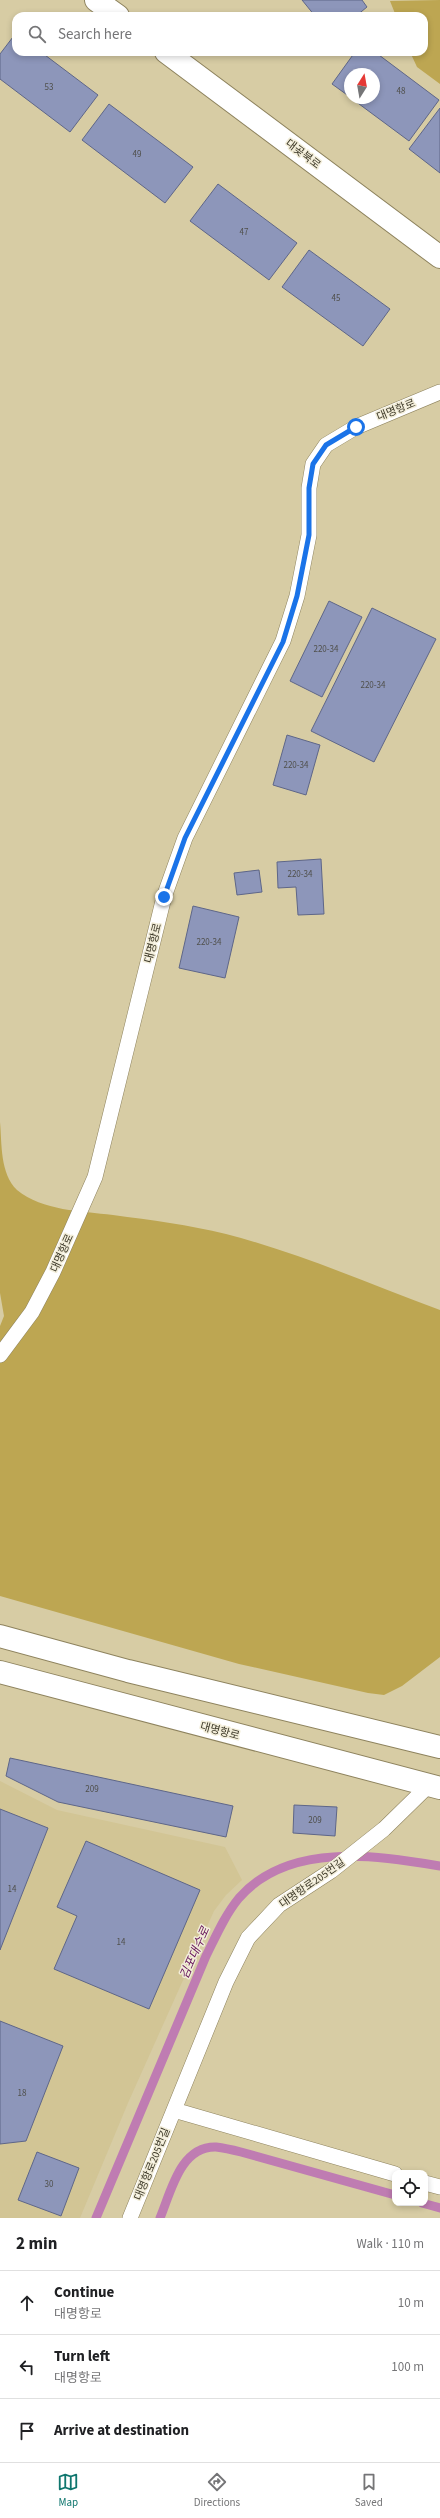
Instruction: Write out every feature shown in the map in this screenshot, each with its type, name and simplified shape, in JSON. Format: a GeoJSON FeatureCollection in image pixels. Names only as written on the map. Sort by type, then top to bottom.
{"type":"FeatureCollection","features":[{"type":"Feature","properties":{"kind":"main road"},"geometry":{"type":"LineString","coordinates":[[96,0],[112,12]]}},
{"type":"Feature","properties":{"kind":"main road","name":"대곶북로"},"geometry":{"type":"LineString","coordinates":[[171,56],[440,257]]}},
{"type":"Feature","properties":{"kind":"main road"},"geometry":{"type":"LineString","coordinates":[[0,1636],[128,1671],[440,1747]]}},
{"type":"Feature","properties":{"kind":"main road","name":"대명항로"},"geometry":{"type":"LineString","coordinates":[[0,1672],[434,1786]]}},
{"type":"Feature","properties":{"kind":"lane","name":"대명항로"},"geometry":{"type":"LineString","coordinates":[[0,1355],[32,1312],[43,1292],[95,1177],[164,897],[185,838],[283,642],[297,596],[309,535],[309,488],[313,464],[326,445],[356,427],[440,392]]}},
{"type":"Feature","properties":{"kind":"lane","name":"대명항로205번길"},"geometry":{"type":"LineString","coordinates":[[130,2218],[226,1982],[248,1938],[279,1905],[331,1871],[384,1829],[434,1786]]}},
{"type":"Feature","properties":{"kind":"lane"},"geometry":{"type":"LineString","coordinates":[[174,2110],[392,2173]]}},
{"type":"Feature","properties":{"kind":"lane"},"geometry":{"type":"LineString","coordinates":[[428,2184],[440,2187]]}},
{"type":"Feature","properties":{"kind":"shaded area"},"geometry":{"type":"Polygon","coordinates":[[[440,0],[440,84],[417,67],[412,56],[428,56],[428,12],[394,12],[390,1],[440,0]]]}},
{"type":"Feature","properties":{"kind":"shaded area"},"geometry":{"type":"Polygon","coordinates":[[[0,1122],[3,1158],[7,1175],[17,1190],[38,1202],[63,1209],[170,1223],[226,1234],[280,1250],[334,1269],[440,1310],[440,1657],[402,1686],[384,1695],[368,1693],[239,1664],[0,1596],[0,1326],[4,1316],[0,1293],[0,1122]]]}},
{"type":"Feature","properties":{"kind":"shaded area"},"geometry":{"type":"Polygon","coordinates":[[[0,1781],[57,1810],[225,1847],[242,1880],[226,1895],[214,1911],[128,2103],[80,2218],[0,2218],[0,1781]]]}},
{"type":"Feature","properties":{"kind":"building"},"geometry":{"type":"Polygon","coordinates":[[[302,0],[362,0],[367,7],[361,12],[312,12],[302,0]]]}},
{"type":"Feature","properties":{"kind":"building"},"geometry":{"type":"Polygon","coordinates":[[[12,38],[12,56],[46,56],[98,95],[70,132],[0,79],[0,54],[12,38]]]}},
{"type":"Feature","properties":{"kind":"building"},"geometry":{"type":"Polygon","coordinates":[[[352,56],[380,56],[439,100],[409,141],[359,104],[380,104],[380,68],[344,68],[344,93],[332,84],[352,56]]]}},
{"type":"Feature","properties":{"kind":"building"},"geometry":{"type":"Polygon","coordinates":[[[109,104],[193,167],[165,203],[82,140],[109,104]]]}},
{"type":"Feature","properties":{"kind":"building"},"geometry":{"type":"Polygon","coordinates":[[[440,108],[440,173],[409,149],[440,108]]]}},
{"type":"Feature","properties":{"kind":"building"},"geometry":{"type":"Polygon","coordinates":[[[218,184],[297,243],[269,280],[190,221],[218,184]]]}},
{"type":"Feature","properties":{"kind":"building"},"geometry":{"type":"Polygon","coordinates":[[[309,250],[390,309],[363,346],[282,287],[309,250]]]}},
{"type":"Feature","properties":{"kind":"building"},"geometry":{"type":"Polygon","coordinates":[[[329,601],[362,617],[322,697],[290,681],[329,601]]]}},
{"type":"Feature","properties":{"kind":"building"},"geometry":{"type":"Polygon","coordinates":[[[372,608],[436,639],[374,762],[311,731],[372,608]]]}},
{"type":"Feature","properties":{"kind":"building"},"geometry":{"type":"Polygon","coordinates":[[[287,735],[320,745],[306,795],[273,785],[287,735]]]}},
{"type":"Feature","properties":{"kind":"building"},"geometry":{"type":"Polygon","coordinates":[[[321,859],[324,914],[298,915],[296,887],[278,888],[277,862],[321,859]]]}},
{"type":"Feature","properties":{"kind":"building"},"geometry":{"type":"Polygon","coordinates":[[[259,870],[262,892],[237,895],[234,873],[259,870]]]}},
{"type":"Feature","properties":{"kind":"building"},"geometry":{"type":"Polygon","coordinates":[[[193,906],[239,917],[225,978],[179,968],[193,906]]]}},
{"type":"Feature","properties":{"kind":"building"},"geometry":{"type":"Polygon","coordinates":[[[10,1758],[233,1806],[226,1837],[58,1802],[6,1776],[10,1758]]]}},
{"type":"Feature","properties":{"kind":"building"},"geometry":{"type":"Polygon","coordinates":[[[294,1805],[337,1807],[335,1836],[293,1833],[294,1805]]]}},
{"type":"Feature","properties":{"kind":"building"},"geometry":{"type":"Polygon","coordinates":[[[0,1809],[48,1828],[0,1950],[0,1809]]]}},
{"type":"Feature","properties":{"kind":"building"},"geometry":{"type":"Polygon","coordinates":[[[86,1841],[200,1890],[149,2009],[54,1969],[77,1916],[57,1907],[86,1841]]]}},
{"type":"Feature","properties":{"kind":"building"},"geometry":{"type":"Polygon","coordinates":[[[0,2021],[63,2046],[26,2141],[0,2144],[0,2021]]]}},
{"type":"Feature","properties":{"kind":"building"},"geometry":{"type":"Polygon","coordinates":[[[37,2152],[79,2168],[61,2216],[18,2200],[37,2152]]]}},
{"type":"Feature","properties":{"kind":"waterway","name":"김포대수로"},"geometry":{"type":"LineString","coordinates":[[96,2218],[206,1956],[217,1933],[239,1898],[259,1880],[282,1868],[307,1860],[334,1857],[388,1858],[440,1866]]}},
{"type":"Feature","properties":{"kind":"waterway"},"geometry":{"type":"LineString","coordinates":[[160,2218],[173,2184],[185,2162],[194,2154],[204,2149],[216,2147],[241,2152],[392,2194]]}},
{"type":"Feature","properties":{"kind":"waterway"},"geometry":{"type":"LineString","coordinates":[[428,2205],[440,2208]]}},
{"type":"Feature","properties":{"kind":"route"},"geometry":{"type":"LineString","coordinates":[[164,897],[185,838],[283,642],[297,596],[309,535],[309,488],[313,464],[326,445],[356,427]]}}]}
